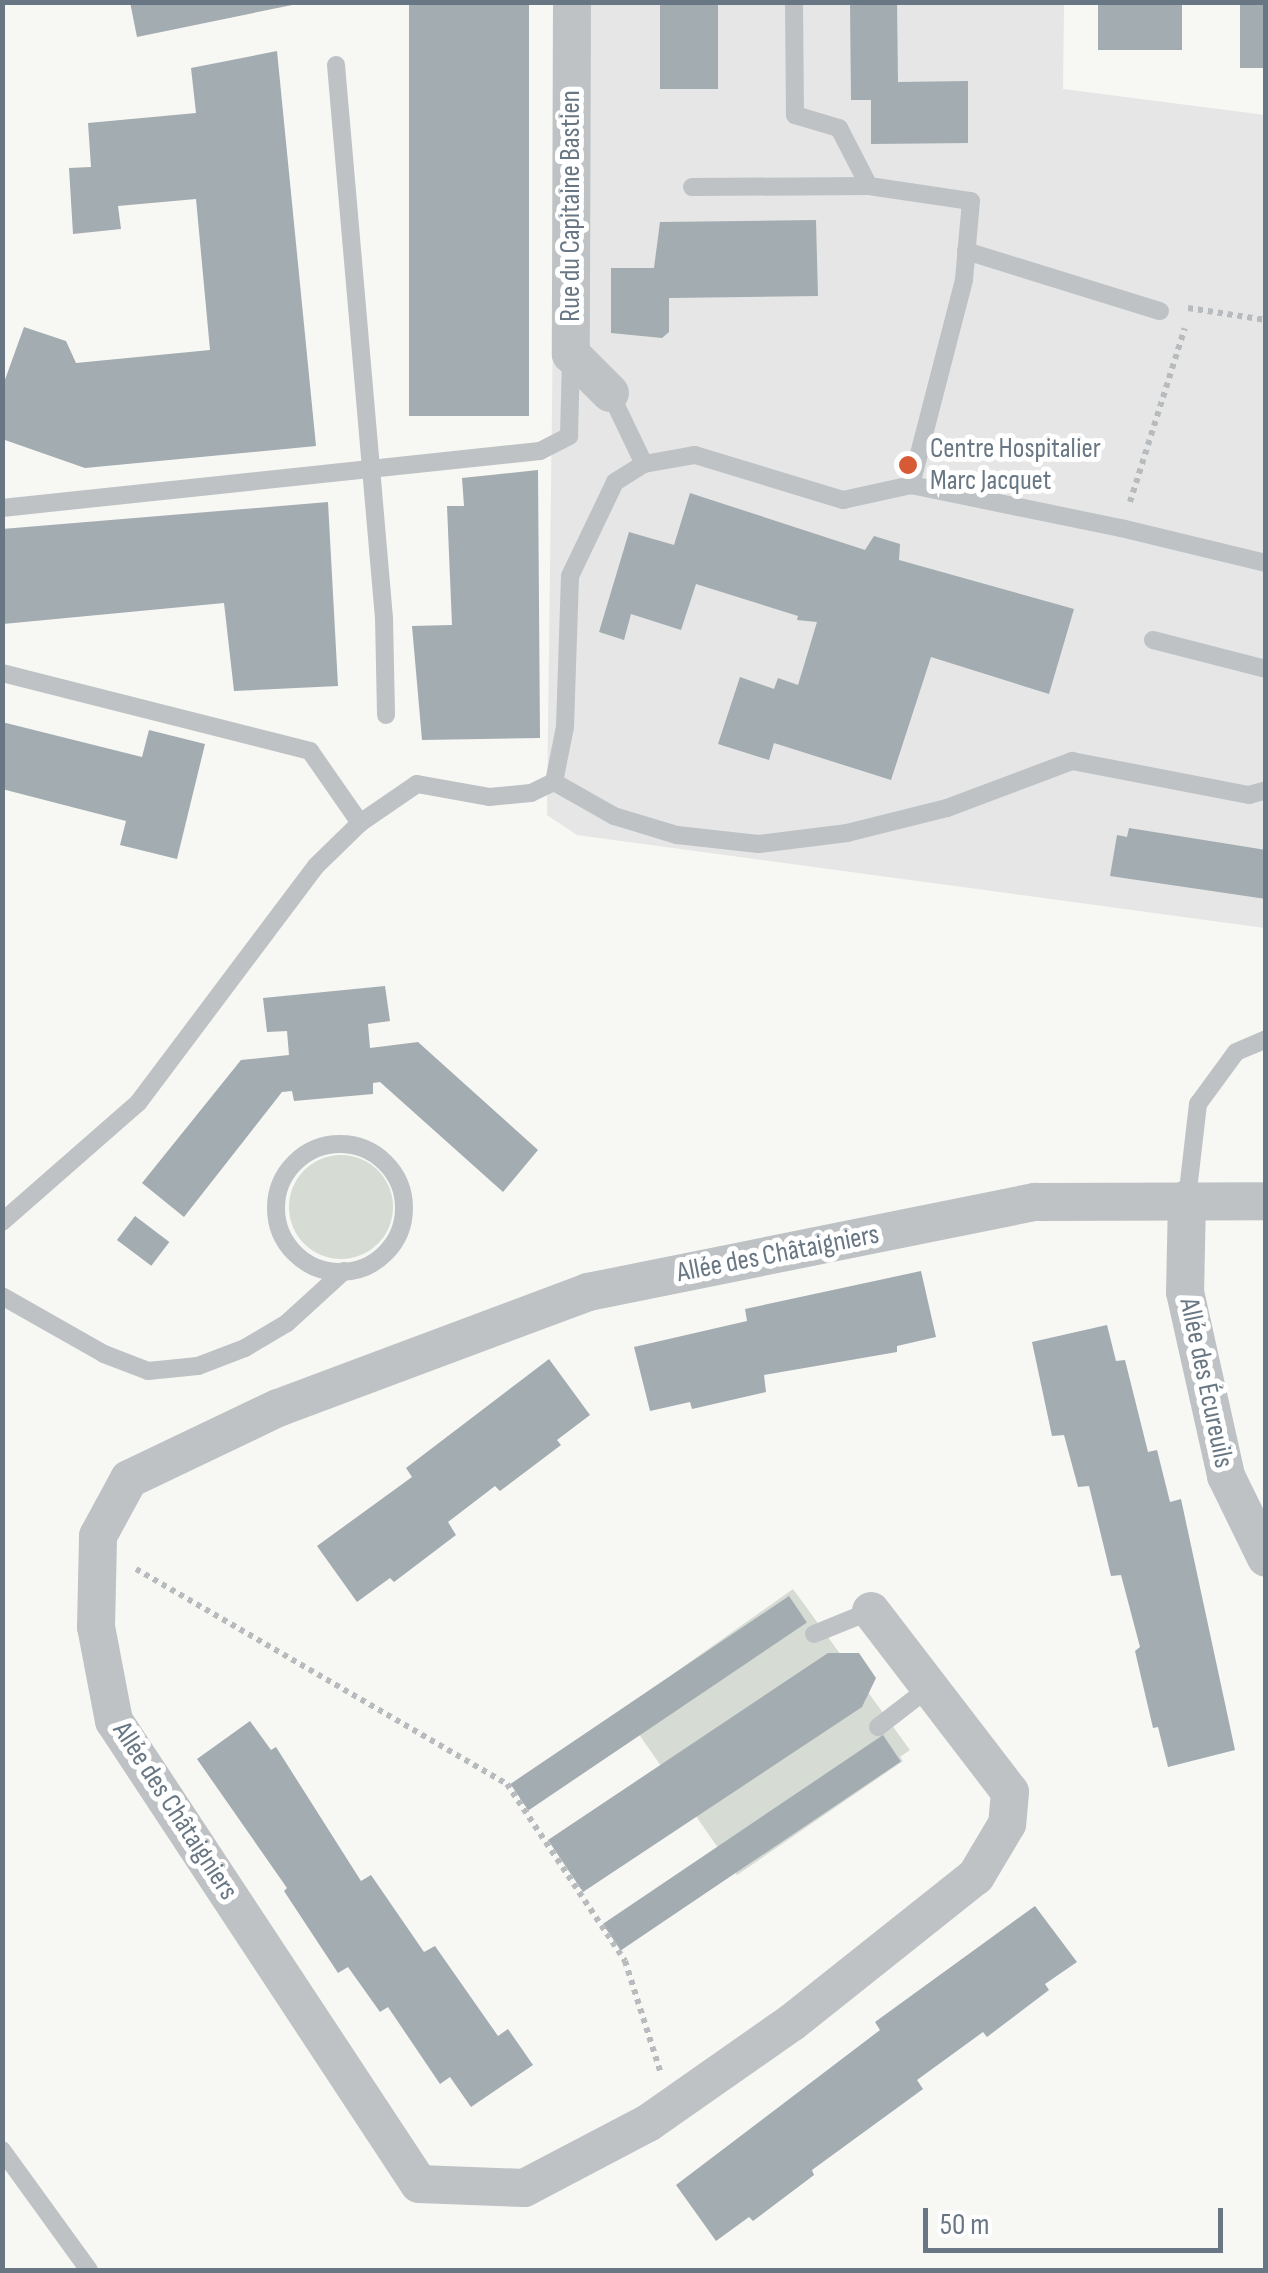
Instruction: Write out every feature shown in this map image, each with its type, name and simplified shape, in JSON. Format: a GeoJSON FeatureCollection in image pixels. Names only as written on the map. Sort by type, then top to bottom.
{"type":"FeatureCollection","features":[{"type":"Feature","properties":{"kind":"street","name":"Rue du Capitaine Bastien"},"geometry":{"type":"LineString","coordinates":[[572,2],[571,354],[610,392]]}},
{"type":"Feature","properties":{"kind":"street","name":"Allée des Écureuils"},"geometry":{"type":"LineString","coordinates":[[1187,1199],[1185,1292],[1226,1476],[1266,1558]]}},
{"type":"Feature","properties":{"kind":"street","name":"Allée des Châtaigniers"},"geometry":{"type":"LineString","coordinates":[[871,1612],[1010,1792],[1007,1824],[976,1876],[791,2024],[648,2123],[524,2188],[419,2184],[114,1721],[96,1627],[98,1536],[129,1478],[278,1408],[588,1292],[1035,1202],[1266,1201]]}},
{"type":"Feature","properties":{"kind":"lane"},"geometry":{"type":"LineString","coordinates":[[794,2],[796,114],[838,128],[869,186]]}},
{"type":"Feature","properties":{"kind":"lane"},"geometry":{"type":"LineString","coordinates":[[336,65],[384,618],[386,715]]}},
{"type":"Feature","properties":{"kind":"lane"},"geometry":{"type":"LineString","coordinates":[[692,187],[869,186],[971,201],[964,280],[910,484]]}},
{"type":"Feature","properties":{"kind":"lane"},"geometry":{"type":"LineString","coordinates":[[966,251],[1160,311]]}},
{"type":"Feature","properties":{"kind":"lane"},"geometry":{"type":"LineString","coordinates":[[2,508],[540,451],[569,436],[571,354]]}},
{"type":"Feature","properties":{"kind":"lane"},"geometry":{"type":"LineString","coordinates":[[610,392],[644,464]]}},
{"type":"Feature","properties":{"kind":"lane"},"geometry":{"type":"LineString","coordinates":[[554,782],[565,727],[570,576],[615,482],[644,464],[695,455],[842,500],[910,484],[1266,563]]}},
{"type":"Feature","properties":{"kind":"lane"},"geometry":{"type":"LineString","coordinates":[[1153,640],[1266,670]]}},
{"type":"Feature","properties":{"kind":"lane"},"geometry":{"type":"LineString","coordinates":[[2,673],[310,751],[360,823]]}},
{"type":"Feature","properties":{"kind":"lane"},"geometry":{"type":"LineString","coordinates":[[554,782],[614,816],[677,836],[759,844],[847,833],[947,808],[1072,762],[1249,795],[1266,790]]}},
{"type":"Feature","properties":{"kind":"lane"},"geometry":{"type":"LineString","coordinates":[[2,1222],[138,1103],[316,866],[360,823],[418,784],[490,798],[532,793],[554,782]]}},
{"type":"Feature","properties":{"kind":"lane"},"geometry":{"type":"LineString","coordinates":[[1187,1199],[1198,1104],[1236,1052],[1266,1039]]}},
{"type":"Feature","properties":{"kind":"lane"},"geometry":{"type":"LineString","coordinates":[[2,1296],[104,1354],[148,1371],[198,1366],[245,1348],[287,1323],[344,1271],[369,1265],[385,1254],[397,1238],[404,1198],[386,1163],[370,1150],[331,1144],[295,1162],[283,1178],[277,1217],[294,1253],[310,1264],[344,1271]]}},
{"type":"Feature","properties":{"kind":"lane"},"geometry":{"type":"LineString","coordinates":[[814,1634],[871,1612]]}},
{"type":"Feature","properties":{"kind":"lane"},"geometry":{"type":"LineString","coordinates":[[878,1727],[930,1687]]}},
{"type":"Feature","properties":{"kind":"lane"},"geometry":{"type":"LineString","coordinates":[[2,2150],[89,2270]]}},
{"type":"Feature","properties":{"kind":"path"},"geometry":{"type":"LineString","coordinates":[[1121,528],[1192,308]]}},
{"type":"Feature","properties":{"kind":"path"},"geometry":{"type":"LineString","coordinates":[[1160,311],[1192,308],[1266,320]]}},
{"type":"Feature","properties":{"kind":"path"},"geometry":{"type":"LineString","coordinates":[[97,1565],[128,1565],[507,1784],[625,1961],[662,2080],[678,2102]]}},
{"type":"Feature","properties":{"kind":"shaded area","name":"Centre Hospitalier Marc Jacquet"},"geometry":{"type":"Polygon","coordinates":[[[557,3],[1064,3],[1063,89],[1265,115],[1265,928],[577,835],[547,815],[557,3]]]}},
{"type":"Feature","properties":{"kind":"shaded area"},"geometry":{"type":"Polygon","coordinates":[[[341,1155],[361,1159],[378,1170],[389,1187],[393,1207],[389,1227],[378,1244],[361,1255],[341,1259],[321,1255],[304,1244],[293,1227],[289,1207],[293,1187],[304,1170],[321,1159],[341,1155]]]}},
{"type":"Feature","properties":{"kind":"shaded area"},"geometry":{"type":"Polygon","coordinates":[[[793,1589],[910,1750],[900,1757],[903,1761],[737,1875],[622,1710],[793,1589]]]}},
{"type":"Feature","properties":{"kind":"building"},"geometry":{"type":"Polygon","coordinates":[[[130,2],[297,2],[297,4],[137,37],[130,2]]]}},
{"type":"Feature","properties":{"kind":"building"},"geometry":{"type":"Polygon","coordinates":[[[409,2],[529,2],[529,416],[409,416],[409,2]]]}},
{"type":"Feature","properties":{"kind":"building"},"geometry":{"type":"Polygon","coordinates":[[[660,2],[718,2],[718,89],[660,89],[660,2]]]}},
{"type":"Feature","properties":{"kind":"building"},"geometry":{"type":"Polygon","coordinates":[[[850,2],[897,2],[898,82],[968,81],[968,143],[871,144],[871,100],[851,100],[850,2]]]}},
{"type":"Feature","properties":{"kind":"building"},"geometry":{"type":"Polygon","coordinates":[[[1098,2],[1182,2],[1182,50],[1098,50],[1098,2]]]}},
{"type":"Feature","properties":{"kind":"building"},"geometry":{"type":"Polygon","coordinates":[[[1240,2],[1266,2],[1266,68],[1240,68],[1240,2]]]}},
{"type":"Feature","properties":{"kind":"building"},"geometry":{"type":"Polygon","coordinates":[[[277,51],[316,446],[85,468],[2,439],[2,388],[24,327],[66,341],[76,363],[210,350],[196,199],[118,206],[121,229],[73,234],[69,168],[91,167],[88,123],[196,113],[191,68],[277,51]]]}},
{"type":"Feature","properties":{"kind":"building"},"geometry":{"type":"Polygon","coordinates":[[[816,220],[818,296],[669,298],[669,332],[662,338],[611,333],[611,268],[654,268],[660,222],[816,220]]]}},
{"type":"Feature","properties":{"kind":"building"},"geometry":{"type":"Polygon","coordinates":[[[538,470],[540,738],[422,740],[412,626],[452,625],[447,506],[464,506],[462,478],[538,470]]]}},
{"type":"Feature","properties":{"kind":"building"},"geometry":{"type":"Polygon","coordinates":[[[690,493],[865,550],[874,536],[900,544],[899,560],[1074,609],[1049,694],[931,657],[891,780],[774,743],[769,760],[718,744],[740,677],[774,689],[778,678],[798,685],[817,622],[797,620],[798,616],[696,584],[681,630],[631,614],[624,640],[599,632],[629,532],[674,545],[690,493]]]}},
{"type":"Feature","properties":{"kind":"building"},"geometry":{"type":"Polygon","coordinates":[[[328,502],[338,686],[234,691],[224,603],[3,624],[2,529],[328,502]]]}},
{"type":"Feature","properties":{"kind":"building"},"geometry":{"type":"Polygon","coordinates":[[[2,722],[142,757],[149,730],[205,744],[177,859],[120,845],[126,821],[2,789],[2,722]]]}},
{"type":"Feature","properties":{"kind":"building"},"geometry":{"type":"Polygon","coordinates":[[[1129,828],[1266,850],[1266,899],[1110,876],[1117,835],[1127,837],[1129,828]]]}},
{"type":"Feature","properties":{"kind":"building"},"geometry":{"type":"Polygon","coordinates":[[[385,986],[390,1021],[368,1024],[370,1048],[418,1042],[538,1150],[503,1192],[380,1082],[373,1083],[373,1094],[294,1101],[292,1091],[282,1092],[184,1217],[142,1183],[241,1060],[289,1055],[287,1031],[267,1032],[263,998],[385,986]]]}},
{"type":"Feature","properties":{"kind":"building"},"geometry":{"type":"Polygon","coordinates":[[[135,1216],[169,1242],[151,1266],[117,1240],[135,1216]]]}},
{"type":"Feature","properties":{"kind":"building"},"geometry":{"type":"Polygon","coordinates":[[[921,1271],[936,1337],[897,1346],[897,1352],[764,1375],[766,1392],[692,1409],[690,1402],[650,1411],[634,1347],[747,1321],[745,1309],[921,1271]]]}},
{"type":"Feature","properties":{"kind":"building"},"geometry":{"type":"Polygon","coordinates":[[[1107,1325],[1116,1361],[1125,1360],[1148,1452],[1157,1450],[1170,1502],[1181,1499],[1235,1750],[1168,1767],[1158,1727],[1153,1728],[1135,1651],[1140,1647],[1121,1575],[1111,1576],[1089,1486],[1078,1487],[1064,1435],[1052,1436],[1032,1342],[1107,1325]]]}},
{"type":"Feature","properties":{"kind":"building"},"geometry":{"type":"Polygon","coordinates":[[[549,1359],[590,1415],[557,1440],[561,1445],[500,1491],[495,1486],[448,1522],[456,1535],[394,1582],[390,1578],[357,1602],[317,1546],[412,1477],[406,1468],[549,1359]]]}},
{"type":"Feature","properties":{"kind":"building"},"geometry":{"type":"Polygon","coordinates":[[[789,1596],[807,1623],[528,1810],[510,1784],[789,1596]]]}},
{"type":"Feature","properties":{"kind":"building"},"geometry":{"type":"Polygon","coordinates":[[[828,1653],[859,1653],[876,1678],[862,1707],[583,1892],[548,1840],[828,1653]]]}},
{"type":"Feature","properties":{"kind":"building"},"geometry":{"type":"Polygon","coordinates":[[[250,1721],[271,1750],[276,1747],[361,1881],[371,1875],[424,1952],[435,1946],[498,2036],[508,2029],[533,2065],[471,2107],[450,2077],[440,2084],[388,2007],[380,2012],[348,1967],[338,1973],[284,1891],[287,1888],[197,1759],[250,1721]]]}},
{"type":"Feature","properties":{"kind":"building"},"geometry":{"type":"Polygon","coordinates":[[[883,1735],[901,1762],[621,1951],[603,1924],[883,1735]]]}},
{"type":"Feature","properties":{"kind":"building"},"geometry":{"type":"Polygon","coordinates":[[[1035,1906],[1077,1962],[1045,1984],[1049,1990],[987,2037],[983,2032],[917,2080],[923,2089],[812,2170],[814,2175],[753,2221],[749,2217],[716,2241],[676,2185],[880,2030],[875,2022],[1035,1906]]]}},
{"type":"Feature","properties":{"kind":"place","name":"Centre Hospitalier Marc Jacquet"},"geometry":{"type":"Point","coordinates":[908,465]}}]}
